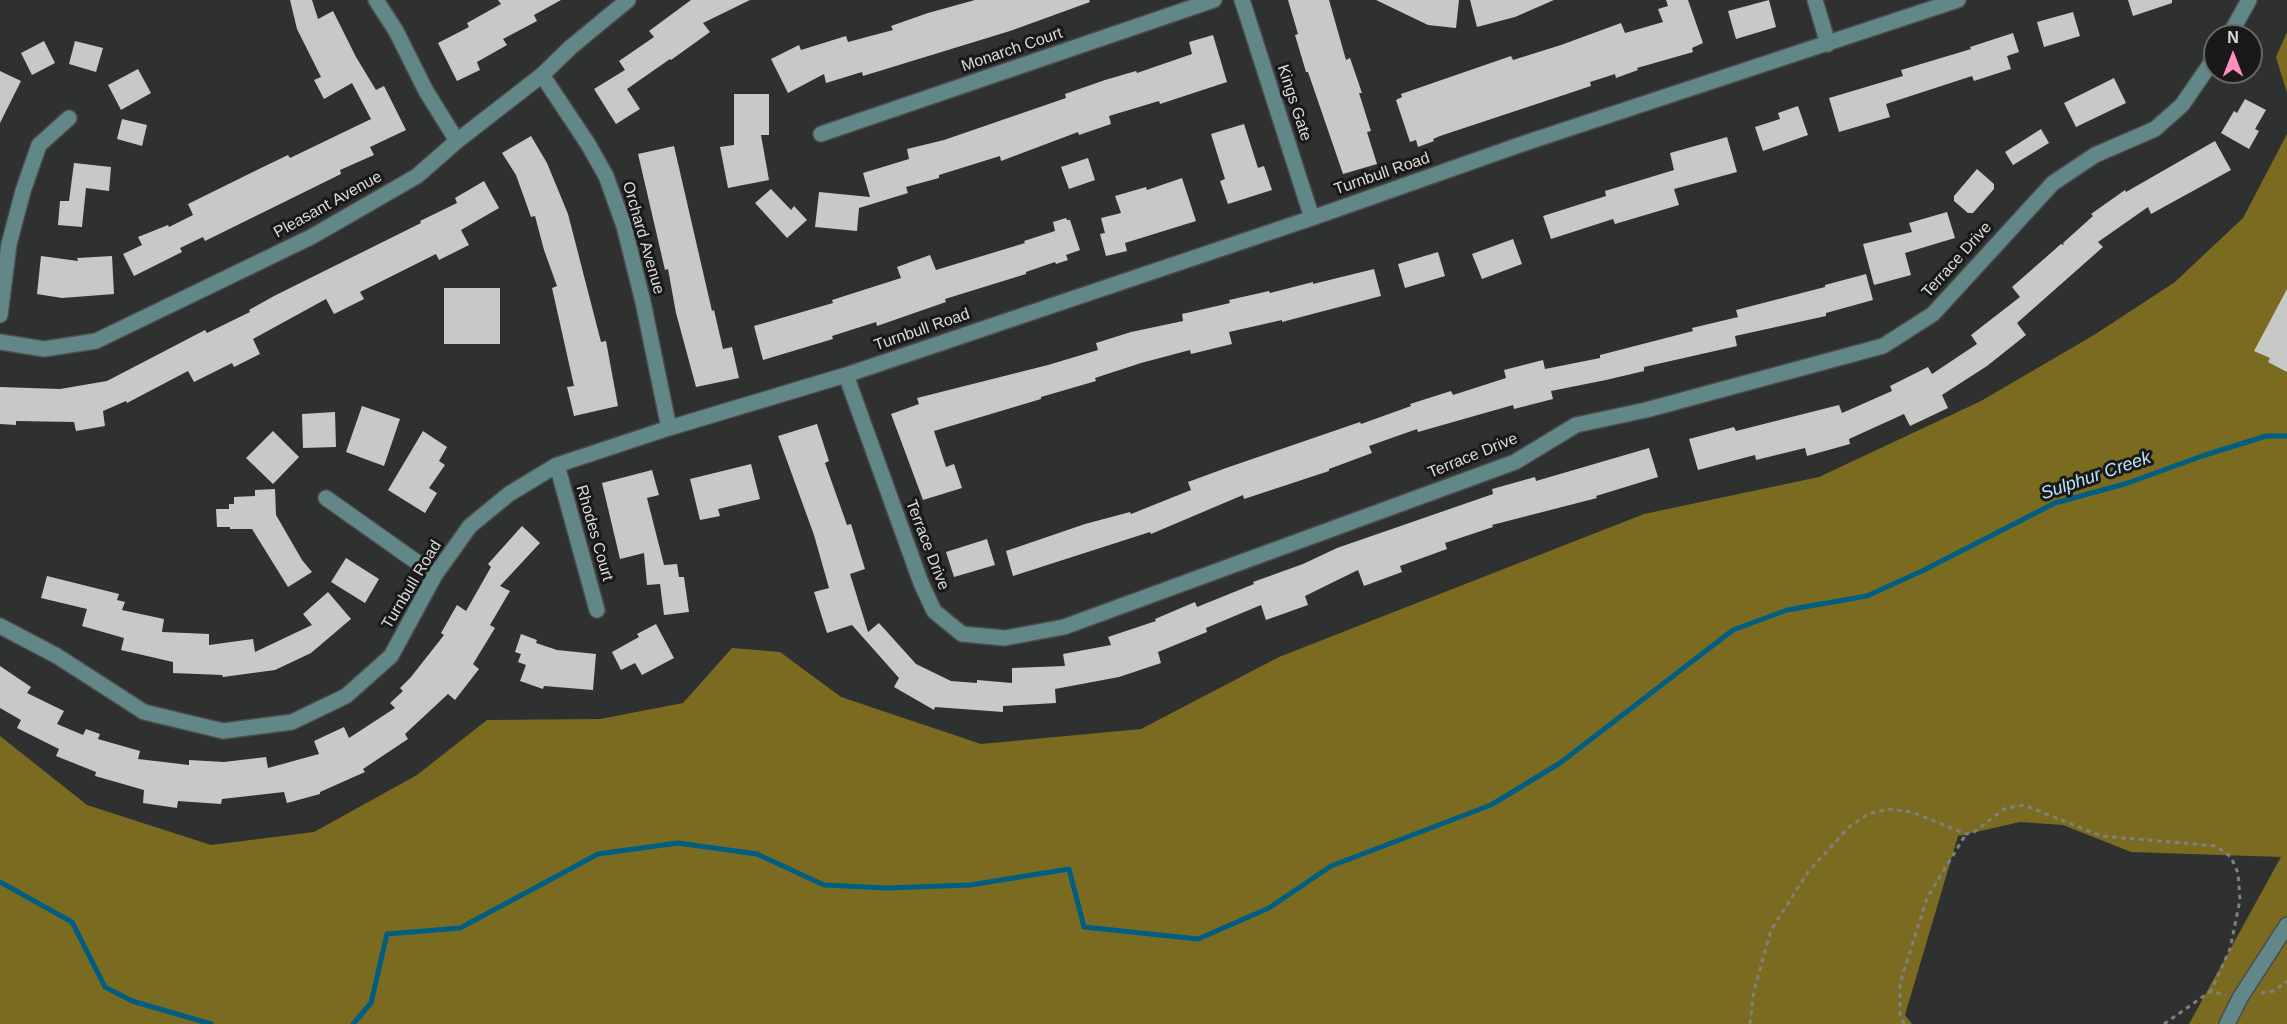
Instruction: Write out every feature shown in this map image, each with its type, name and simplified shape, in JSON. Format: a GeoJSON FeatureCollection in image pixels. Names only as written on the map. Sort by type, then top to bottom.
{"type":"FeatureCollection","features":[{"type":"Feature","properties":{"kind":"street"},"geometry":{"type":"LineString","coordinates":[[376,0],[396,31],[426,91],[457,141]]}},
{"type":"Feature","properties":{"kind":"street","name":"Pleasant Avenue"},"geometry":{"type":"LineString","coordinates":[[0,342],[44,348],[96,340],[311,237],[417,176],[457,141],[542,75],[571,47],[628,0]]}},
{"type":"Feature","properties":{"kind":"street","name":"Monarch Court"},"geometry":{"type":"LineString","coordinates":[[821,134],[1214,0]]}},
{"type":"Feature","properties":{"kind":"street","name":"Kings Gate"},"geometry":{"type":"LineString","coordinates":[[1242,0],[1311,218]]}},
{"type":"Feature","properties":{"kind":"street"},"geometry":{"type":"LineString","coordinates":[[1815,0],[1828,44]]}},
{"type":"Feature","properties":{"kind":"street","name":"Turnbull Road"},"geometry":{"type":"LineString","coordinates":[[0,626],[57,656],[144,712],[223,731],[292,722],[346,696],[391,656],[435,575],[470,526],[509,494],[557,465],[669,428],[846,375],[1525,143],[1958,0]]}},
{"type":"Feature","properties":{"kind":"street"},"geometry":{"type":"LineString","coordinates":[[2236,24],[2250,0]]}},
{"type":"Feature","properties":{"kind":"street","name":"Terrace Drive"},"geometry":{"type":"LineString","coordinates":[[846,375],[921,583],[934,611],[962,634],[1005,638],[1064,627],[1515,462],[1576,425],[1646,410],[1883,346],[1933,314],[2053,183],[2095,155],[2155,129],[2182,105],[2203,74]]}},
{"type":"Feature","properties":{"kind":"street","name":"Orchard Avenue"},"geometry":{"type":"LineString","coordinates":[[542,75],[602,168],[620,216],[643,302],[669,428]]}},
{"type":"Feature","properties":{"kind":"street"},"geometry":{"type":"LineString","coordinates":[[0,315],[9,244],[23,191],[39,145],[69,118]]}},
{"type":"Feature","properties":{"kind":"street","name":"Rhodes Court"},"geometry":{"type":"LineString","coordinates":[[557,465],[597,610]]}},
{"type":"Feature","properties":{"kind":"street"},"geometry":{"type":"LineString","coordinates":[[326,498],[435,575]]}},
{"type":"Feature","properties":{"kind":"street"},"geometry":{"type":"LineString","coordinates":[[2227,1024],[2240,998],[2287,925]]}},
{"type":"Feature","properties":{"kind":"path"},"geometry":{"type":"LineString","coordinates":[[1750,1024],[1754,990],[1771,930],[1808,872],[1849,827],[1868,814],[1889,809],[1912,812],[1966,834],[1974,832],[2004,809],[2024,805],[2101,836],[2216,846],[2230,857],[2238,873],[2240,900],[2229,949],[2211,991],[2164,1024]]}},
{"type":"Feature","properties":{"kind":"path"},"geometry":{"type":"LineString","coordinates":[[1904,1024],[1900,1014],[1900,982],[1927,898],[1966,834]]}},
{"type":"Feature","properties":{"kind":"path"},"geometry":{"type":"LineString","coordinates":[[2211,991],[2240,998]]}},
{"type":"Feature","properties":{"kind":"shaded area"},"geometry":{"type":"Polygon","coordinates":[[[2287,32],[2287,93],[2276,57],[2287,32]]]}},
{"type":"Feature","properties":{"kind":"shaded area"},"geometry":{"type":"Polygon","coordinates":[[[2287,134],[2287,1024],[2189,1024],[2281,857],[2131,852],[2063,825],[2020,822],[1958,836],[1905,1015],[1912,1024],[0,1024],[0,736],[87,805],[211,845],[314,832],[417,775],[487,720],[600,719],[683,703],[732,648],[780,652],[841,697],[981,744],[1141,729],[1279,657],[1644,514],[1819,477],[1981,401],[2094,335],[2175,282],[2243,218],[2287,134]]]}},
{"type":"Feature","properties":{"kind":"building"},"geometry":{"type":"Polygon","coordinates":[[[290,0],[312,0],[318,19],[333,11],[376,90],[384,86],[406,130],[370,147],[374,155],[340,170],[341,174],[205,241],[203,237],[180,248],[182,252],[134,276],[123,254],[142,245],[138,237],[168,225],[169,227],[193,215],[188,204],[288,155],[290,158],[371,119],[352,83],[324,99],[314,80],[321,77],[297,29],[290,0]]]}},
{"type":"Feature","properties":{"kind":"building"},"geometry":{"type":"Polygon","coordinates":[[[498,0],[561,0],[534,15],[537,21],[503,39],[507,45],[477,62],[480,70],[457,81],[438,43],[469,27],[467,23],[501,4],[498,0]]]}},
{"type":"Feature","properties":{"kind":"building"},"geometry":{"type":"Polygon","coordinates":[[[691,0],[750,0],[703,23],[710,32],[627,89],[640,109],[616,124],[594,89],[625,70],[619,61],[654,37],[649,31],[691,0]]]}},
{"type":"Feature","properties":{"kind":"building"},"geometry":{"type":"Polygon","coordinates":[[[975,0],[1089,0],[1090,2],[1010,31],[863,76],[862,72],[826,83],[824,74],[788,93],[771,59],[799,45],[801,50],[846,36],[848,42],[893,30],[891,26],[975,0]]]}},
{"type":"Feature","properties":{"kind":"building"},"geometry":{"type":"Polygon","coordinates":[[[1288,0],[1329,0],[1346,60],[1350,58],[1362,93],[1359,93],[1371,131],[1367,132],[1377,164],[1343,174],[1308,72],[1306,72],[1288,0]]]}},
{"type":"Feature","properties":{"kind":"building"},"geometry":{"type":"Polygon","coordinates":[[[1376,0],[1459,0],[1456,28],[1428,25],[1376,0]]]}},
{"type":"Feature","properties":{"kind":"building"},"geometry":{"type":"Polygon","coordinates":[[[1470,0],[1554,0],[1515,17],[1477,27],[1470,0]]]}},
{"type":"Feature","properties":{"kind":"building"},"geometry":{"type":"Polygon","coordinates":[[[1666,0],[1688,0],[1703,43],[1692,48],[1693,52],[1637,68],[1638,70],[1616,78],[1615,74],[1590,82],[1591,86],[1440,136],[1418,147],[1416,140],[1410,142],[1396,100],[1402,97],[1401,94],[1511,56],[1513,60],[1561,45],[1621,23],[1625,33],[1663,22],[1658,9],[1668,6],[1666,0]]]}},
{"type":"Feature","properties":{"kind":"building"},"geometry":{"type":"Polygon","coordinates":[[[1769,0],[1776,27],[1736,39],[1728,11],[1769,0]]]}},
{"type":"Feature","properties":{"kind":"building"},"geometry":{"type":"Polygon","coordinates":[[[2128,0],[2172,0],[2172,3],[2133,16],[2128,0]]]}},
{"type":"Feature","properties":{"kind":"building"},"geometry":{"type":"Polygon","coordinates":[[[2073,12],[2080,36],[2044,47],[2037,22],[2073,12]]]}},
{"type":"Feature","properties":{"kind":"building"},"geometry":{"type":"Polygon","coordinates":[[[2013,33],[2019,52],[2007,56],[2011,69],[1974,81],[1972,76],[1886,104],[1890,117],[1839,132],[1829,98],[1903,76],[1901,70],[1971,49],[1970,47],[2013,33]]]}},
{"type":"Feature","properties":{"kind":"building"},"geometry":{"type":"Polygon","coordinates":[[[1213,35],[1227,82],[1160,104],[1159,101],[1109,116],[1111,124],[1079,135],[1078,132],[1001,161],[1000,156],[906,187],[908,193],[859,208],[857,231],[815,227],[819,192],[870,197],[863,173],[909,159],[907,149],[944,140],[1066,98],[1065,94],[1105,80],[1136,71],[1137,73],[1192,54],[1189,42],[1213,35]]]}},
{"type":"Feature","properties":{"kind":"building"},"geometry":{"type":"Polygon","coordinates":[[[44,41],[55,63],[32,75],[21,53],[44,41]]]}},
{"type":"Feature","properties":{"kind":"building"},"geometry":{"type":"Polygon","coordinates":[[[75,41],[103,48],[96,72],[69,64],[75,41]]]}},
{"type":"Feature","properties":{"kind":"building"},"geometry":{"type":"Polygon","coordinates":[[[138,69],[151,93],[121,110],[108,85],[138,69]]]}},
{"type":"Feature","properties":{"kind":"building"},"geometry":{"type":"Polygon","coordinates":[[[0,71],[21,81],[0,123],[0,71]]]}},
{"type":"Feature","properties":{"kind":"building"},"geometry":{"type":"Polygon","coordinates":[[[2114,78],[2126,103],[2076,127],[2064,103],[2114,78]]]}},
{"type":"Feature","properties":{"kind":"building"},"geometry":{"type":"Polygon","coordinates":[[[734,94],[769,94],[769,135],[761,135],[769,180],[728,188],[720,147],[734,145],[734,94]]]}},
{"type":"Feature","properties":{"kind":"building"},"geometry":{"type":"Polygon","coordinates":[[[2245,99],[2266,110],[2255,129],[2259,131],[2249,149],[2221,133],[2234,111],[2237,113],[2245,99]]]}},
{"type":"Feature","properties":{"kind":"building"},"geometry":{"type":"Polygon","coordinates":[[[1798,106],[1808,135],[1763,151],[1755,127],[1780,119],[1778,113],[1798,106]]]}},
{"type":"Feature","properties":{"kind":"building"},"geometry":{"type":"Polygon","coordinates":[[[122,119],[147,125],[142,146],[117,139],[122,119]]]}},
{"type":"Feature","properties":{"kind":"building"},"geometry":{"type":"Polygon","coordinates":[[[1244,124],[1258,168],[1264,166],[1272,190],[1228,204],[1220,181],[1225,179],[1211,134],[1244,124]]]}},
{"type":"Feature","properties":{"kind":"building"},"geometry":{"type":"Polygon","coordinates":[[[2041,129],[2049,143],[2013,165],[2005,152],[2041,129]]]}},
{"type":"Feature","properties":{"kind":"building"},"geometry":{"type":"Polygon","coordinates":[[[531,136],[547,163],[568,214],[601,342],[606,341],[618,406],[574,416],[567,387],[574,386],[552,288],[557,286],[535,216],[531,217],[516,175],[502,153],[531,136]]]}},
{"type":"Feature","properties":{"kind":"building"},"geometry":{"type":"Polygon","coordinates":[[[1727,137],[1737,172],[1674,189],[1679,205],[1615,224],[1613,219],[1551,239],[1543,216],[1606,196],[1605,191],[1674,170],[1670,153],[1727,137]]]}},
{"type":"Feature","properties":{"kind":"building"},"geometry":{"type":"Polygon","coordinates":[[[2215,141],[2231,170],[2151,214],[2148,207],[2098,242],[2103,247],[2017,323],[2026,335],[1987,366],[1942,395],[1948,408],[1910,426],[1904,414],[1849,439],[1850,444],[1807,456],[1805,448],[1756,460],[1755,455],[1698,470],[1689,439],[1734,427],[1736,431],[1839,405],[1842,413],[1892,391],[1890,386],[1928,367],[1932,374],[1977,344],[1971,335],[2020,297],[2012,287],[2061,244],[2064,245],[2063,243],[2093,216],[2091,214],[2125,190],[2126,192],[2215,141]]]}},
{"type":"Feature","properties":{"kind":"building"},"geometry":{"type":"Polygon","coordinates":[[[674,146],[712,311],[714,310],[723,349],[732,347],[739,378],[696,387],[676,313],[668,269],[665,270],[638,154],[674,146]]]}},
{"type":"Feature","properties":{"kind":"building"},"geometry":{"type":"Polygon","coordinates":[[[1088,158],[1095,180],[1069,189],[1061,167],[1088,158]]]}},
{"type":"Feature","properties":{"kind":"building"},"geometry":{"type":"Polygon","coordinates":[[[74,163],[111,167],[109,191],[86,188],[82,227],[58,225],[60,201],[69,201],[74,163]]]}},
{"type":"Feature","properties":{"kind":"building"},"geometry":{"type":"Polygon","coordinates":[[[1977,169],[1994,184],[1994,189],[1973,213],[1968,213],[1954,201],[1954,196],[1977,169]]]}},
{"type":"Feature","properties":{"kind":"building"},"geometry":{"type":"Polygon","coordinates":[[[1182,178],[1196,221],[1125,243],[1127,251],[1106,256],[1100,234],[1105,233],[1101,218],[1121,213],[1115,196],[1146,187],[1147,190],[1182,178]]]}},
{"type":"Feature","properties":{"kind":"building"},"geometry":{"type":"Polygon","coordinates":[[[484,181],[499,208],[461,230],[469,245],[439,260],[436,254],[360,292],[364,299],[334,314],[326,299],[253,339],[260,354],[234,367],[232,363],[194,382],[188,371],[127,403],[126,401],[103,411],[105,426],[76,431],[74,422],[16,421],[16,425],[0,424],[0,387],[60,389],[107,381],[205,330],[207,333],[250,312],[249,310],[274,296],[421,223],[420,221],[457,203],[455,198],[484,181]]]}},
{"type":"Feature","properties":{"kind":"building"},"geometry":{"type":"Polygon","coordinates":[[[771,189],[791,210],[794,206],[807,220],[787,238],[755,203],[771,189]]]}},
{"type":"Feature","properties":{"kind":"building"},"geometry":{"type":"Polygon","coordinates":[[[1947,212],[1955,238],[1905,253],[1911,275],[1874,285],[1863,244],[1912,232],[1909,223],[1947,212]]]}},
{"type":"Feature","properties":{"kind":"building"},"geometry":{"type":"Polygon","coordinates":[[[1066,218],[1070,220],[1080,250],[1066,255],[1068,260],[1056,264],[1055,262],[1026,272],[1026,274],[945,299],[946,302],[877,326],[876,322],[832,336],[833,339],[763,360],[754,326],[833,303],[832,300],[901,278],[897,267],[930,255],[936,270],[1025,243],[1024,241],[1055,231],[1053,222],[1066,218]]]}},
{"type":"Feature","properties":{"kind":"building"},"geometry":{"type":"Polygon","coordinates":[[[1513,239],[1522,264],[1482,279],[1472,254],[1513,239]]]}},
{"type":"Feature","properties":{"kind":"building"},"geometry":{"type":"Polygon","coordinates":[[[1438,252],[1445,276],[1405,288],[1398,264],[1438,252]]]}},
{"type":"Feature","properties":{"kind":"building"},"geometry":{"type":"Polygon","coordinates":[[[41,256],[78,261],[77,258],[112,256],[114,294],[62,298],[37,294],[41,256]]]}},
{"type":"Feature","properties":{"kind":"building"},"geometry":{"type":"Polygon","coordinates":[[[1374,269],[1381,296],[1282,322],[1282,320],[1229,332],[1232,344],[1191,354],[1190,350],[1141,363],[1095,378],[1096,381],[934,431],[946,467],[954,464],[962,488],[923,500],[891,414],[919,404],[917,398],[1098,350],[1096,343],[1131,332],[1183,321],[1182,314],[1230,303],[1229,300],[1313,282],[1313,284],[1374,269]]]}},
{"type":"Feature","properties":{"kind":"building"},"geometry":{"type":"Polygon","coordinates":[[[1866,274],[1873,300],[1826,313],[1826,316],[1735,336],[1737,346],[1644,367],[1644,371],[1551,391],[1553,399],[1514,409],[1513,405],[1418,432],[1417,429],[1369,446],[1372,453],[1329,469],[1329,471],[1244,499],[1243,495],[1151,534],[1150,532],[1013,576],[1006,551],[1085,524],[1130,512],[1131,514],[1191,490],[1188,482],[1226,468],[1360,422],[1361,424],[1411,406],[1410,404],[1451,391],[1453,395],[1506,378],[1504,370],[1543,360],[1545,369],[1600,358],[1600,355],[1738,317],[1736,310],[1866,274]]]}},
{"type":"Feature","properties":{"kind":"building"},"geometry":{"type":"Polygon","coordinates":[[[444,288],[500,288],[500,344],[444,344],[444,288]]]}},
{"type":"Feature","properties":{"kind":"building"},"geometry":{"type":"Polygon","coordinates":[[[2287,289],[2287,372],[2268,362],[2270,358],[2254,351],[2287,289]]]}},
{"type":"Feature","properties":{"kind":"building"},"geometry":{"type":"Polygon","coordinates":[[[362,406],[400,419],[384,466],[346,452],[362,406]]]}},
{"type":"Feature","properties":{"kind":"building"},"geometry":{"type":"Polygon","coordinates":[[[335,412],[336,447],[303,448],[302,414],[335,412]]]}},
{"type":"Feature","properties":{"kind":"building"},"geometry":{"type":"Polygon","coordinates":[[[817,424],[829,461],[825,463],[847,525],[851,524],[865,569],[850,574],[868,632],[879,623],[916,664],[951,681],[977,683],[977,680],[1012,683],[1012,668],[1065,666],[1063,654],[1111,645],[1108,637],[1156,621],[1155,619],[1195,602],[1197,607],[1337,548],[1493,494],[1492,489],[1535,477],[1536,481],[1649,448],[1658,477],[1596,496],[1597,498],[1492,525],[1493,527],[1445,543],[1447,549],[1400,566],[1402,572],[1364,586],[1358,570],[1305,596],[1308,605],[1266,620],[1261,605],[1206,628],[1207,632],[1158,652],[1161,663],[1119,677],[1055,689],[1056,703],[1003,706],[1003,712],[935,707],[934,710],[894,687],[899,678],[852,625],[827,633],[814,592],[829,588],[814,535],[778,436],[817,424]]]}},
{"type":"Feature","properties":{"kind":"building"},"geometry":{"type":"Polygon","coordinates":[[[273,431],[299,457],[273,484],[246,458],[273,431]]]}},
{"type":"Feature","properties":{"kind":"building"},"geometry":{"type":"Polygon","coordinates":[[[423,431],[447,447],[439,461],[445,465],[429,488],[437,493],[425,513],[388,490],[423,431]]]}},
{"type":"Feature","properties":{"kind":"building"},"geometry":{"type":"Polygon","coordinates":[[[751,464],[760,499],[718,509],[720,516],[700,520],[690,479],[751,464]]]}},
{"type":"Feature","properties":{"kind":"building"},"geometry":{"type":"Polygon","coordinates":[[[652,470],[659,495],[647,498],[664,565],[677,564],[679,577],[684,577],[689,612],[664,615],[660,584],[647,585],[644,553],[620,559],[602,483],[652,470]]]}},
{"type":"Feature","properties":{"kind":"building"},"geometry":{"type":"Polygon","coordinates":[[[275,489],[276,515],[302,560],[312,572],[288,587],[252,529],[217,527],[216,509],[229,509],[229,504],[234,504],[234,497],[255,496],[255,490],[275,489]]]}},
{"type":"Feature","properties":{"kind":"building"},"geometry":{"type":"Polygon","coordinates":[[[522,526],[540,543],[500,586],[510,591],[490,625],[495,628],[473,664],[479,669],[455,700],[448,694],[405,734],[408,739],[363,769],[365,772],[320,794],[287,803],[284,792],[222,799],[221,804],[178,801],[177,808],[143,803],[144,790],[95,776],[96,772],[56,756],[59,749],[17,728],[21,720],[0,708],[0,666],[31,687],[27,693],[64,711],[57,724],[83,735],[86,729],[100,734],[98,739],[140,751],[138,759],[189,765],[189,760],[224,762],[266,757],[268,768],[319,754],[314,741],[344,727],[349,738],[395,708],[390,703],[403,691],[400,688],[444,635],[441,633],[457,605],[466,611],[491,567],[488,564],[522,526]]]}},
{"type":"Feature","properties":{"kind":"building"},"geometry":{"type":"Polygon","coordinates":[[[987,539],[995,565],[954,577],[946,552],[987,539]]]}},
{"type":"Feature","properties":{"kind":"building"},"geometry":{"type":"Polygon","coordinates":[[[346,558],[379,579],[365,603],[331,582],[346,558]]]}},
{"type":"Feature","properties":{"kind":"building"},"geometry":{"type":"Polygon","coordinates":[[[47,576],[119,594],[117,600],[125,602],[122,610],[164,619],[162,632],[209,634],[209,645],[253,639],[255,652],[312,625],[303,614],[328,592],[351,619],[311,653],[275,670],[223,677],[222,675],[173,673],[173,662],[121,650],[124,638],[82,626],[87,609],[41,598],[47,576]]]}},
{"type":"Feature","properties":{"kind":"building"},"geometry":{"type":"Polygon","coordinates":[[[656,624],[674,658],[642,675],[635,663],[621,670],[612,652],[639,637],[637,634],[656,624]]]}},
{"type":"Feature","properties":{"kind":"building"},"geometry":{"type":"Polygon","coordinates":[[[521,634],[537,640],[536,643],[557,650],[596,654],[593,690],[544,686],[543,689],[520,681],[526,665],[518,662],[521,654],[515,652],[521,634]]]}},
{"type":"Feature","properties":{"kind":"waterway"},"geometry":{"type":"LineString","coordinates":[[353,1024],[371,1003],[387,934],[460,928],[598,854],[678,843],[757,854],[824,885],[887,888],[970,885],[1069,869],[1084,927],[1198,939],[1269,908],[1331,866],[1491,805],[1560,763],[1733,630],[1787,610],[1867,596],[1924,570],[2055,503],[2128,483],[2266,436],[2287,436]]}},
{"type":"Feature","properties":{"kind":"waterway","name":"Sulphur Creek"},"geometry":{"type":"LineString","coordinates":[[0,882],[72,922],[105,987],[132,1001],[211,1024]]}}]}
